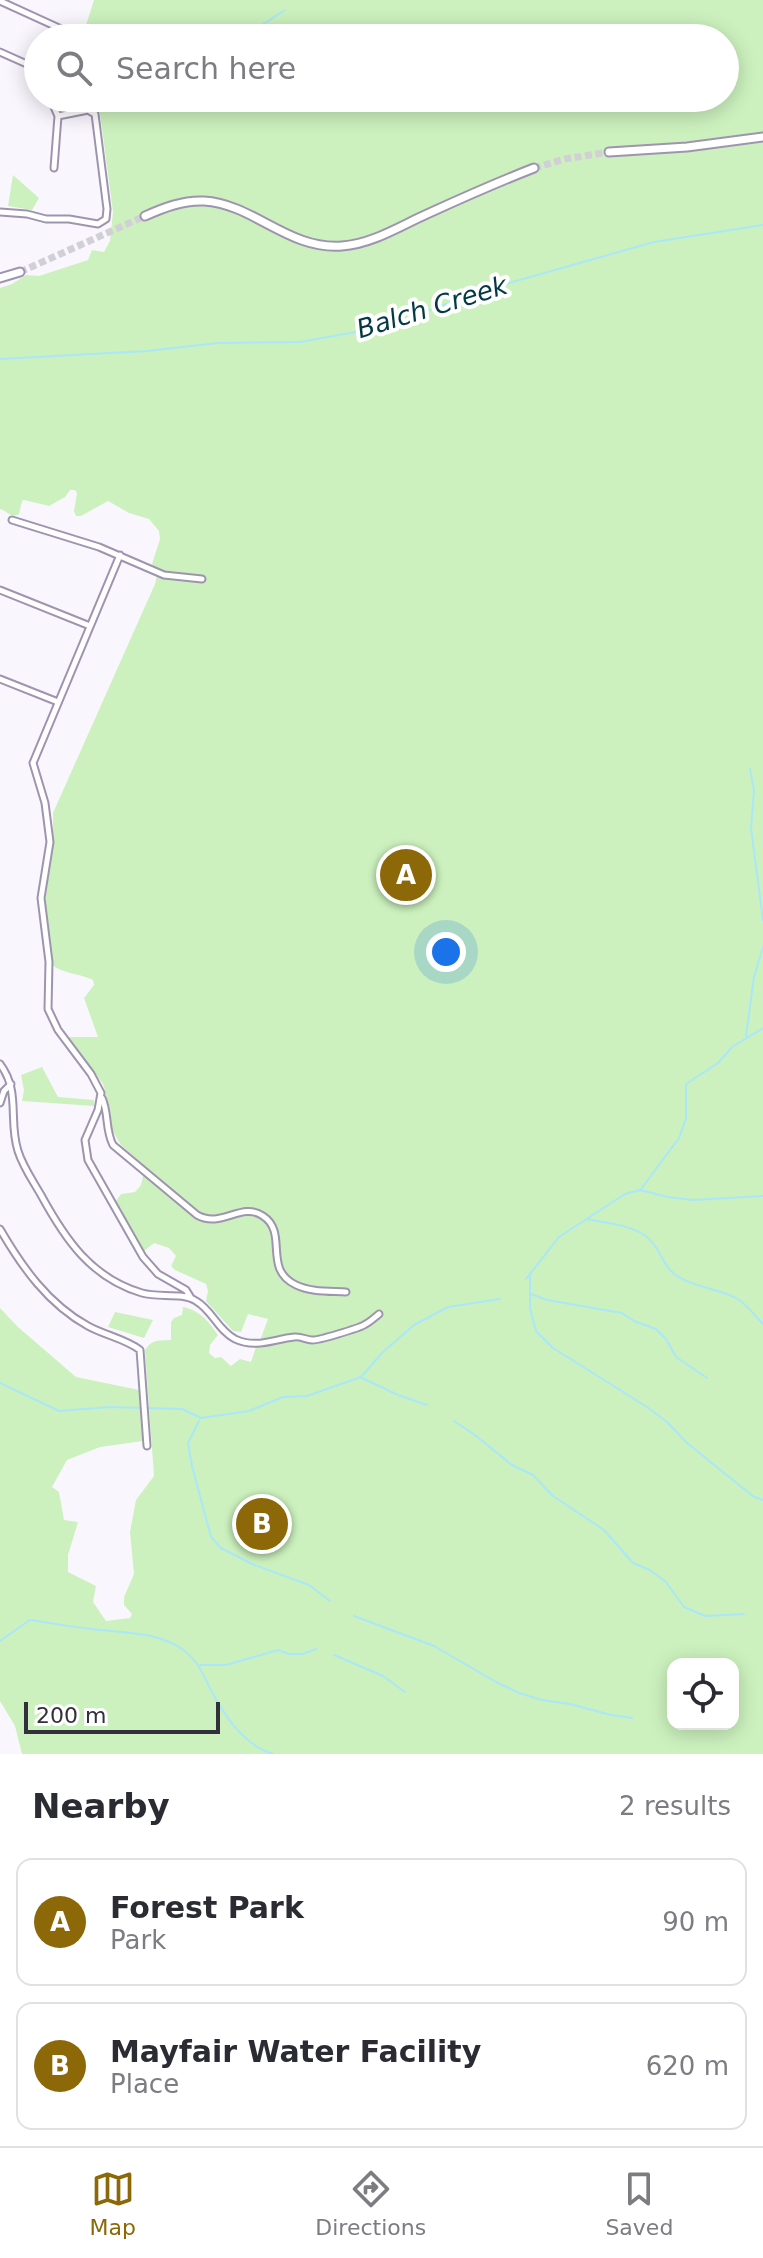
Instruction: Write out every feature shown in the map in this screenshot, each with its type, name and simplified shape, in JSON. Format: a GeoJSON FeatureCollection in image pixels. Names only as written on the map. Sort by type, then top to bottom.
{"type":"FeatureCollection","features":[{"type":"Feature","properties":{"kind":"main road"},"geometry":{"type":"LineString","coordinates":[[613,152],[763,137]]}},
{"type":"Feature","properties":{"kind":"main road"},"geometry":{"type":"LineString","coordinates":[[145,216],[175,205],[213,202],[237,209],[306,243],[343,246],[381,236],[534,168]]}},
{"type":"Feature","properties":{"kind":"main road"},"geometry":{"type":"LineString","coordinates":[[0,278],[20,272]]}},
{"type":"Feature","properties":{"kind":"street"},"geometry":{"type":"LineString","coordinates":[[0,1],[50,24]]}},
{"type":"Feature","properties":{"kind":"street"},"geometry":{"type":"LineString","coordinates":[[0,52],[24,63]]}},
{"type":"Feature","properties":{"kind":"street"},"geometry":{"type":"LineString","coordinates":[[54,168],[56,112]]}},
{"type":"Feature","properties":{"kind":"street"},"geometry":{"type":"LineString","coordinates":[[58,116],[78,112]]}},
{"type":"Feature","properties":{"kind":"street"},"geometry":{"type":"LineString","coordinates":[[0,212],[98,224],[106,219],[95,114],[92,112]]}},
{"type":"Feature","properties":{"kind":"street"},"geometry":{"type":"LineString","coordinates":[[12,520],[99,547],[164,575],[202,579]]}},
{"type":"Feature","properties":{"kind":"street"},"geometry":{"type":"LineString","coordinates":[[120,555],[33,763],[45,803],[50,842],[41,898],[49,962],[48,1009],[58,1030],[94,1079],[107,1108],[108,1131],[113,1145],[203,1218],[217,1220],[247,1211],[264,1216],[274,1230],[276,1259],[281,1272],[296,1285],[346,1292]]}},
{"type":"Feature","properties":{"kind":"street"},"geometry":{"type":"LineString","coordinates":[[0,590],[90,626]]}},
{"type":"Feature","properties":{"kind":"street"},"geometry":{"type":"LineString","coordinates":[[0,679],[58,702]]}},
{"type":"Feature","properties":{"kind":"street"},"geometry":{"type":"LineString","coordinates":[[0,1064],[14,1095],[15,1140],[19,1155],[58,1228],[73,1249],[94,1269],[127,1287],[151,1295],[191,1298]]}},
{"type":"Feature","properties":{"kind":"street"},"geometry":{"type":"LineString","coordinates":[[0,1103],[4,1091],[11,1084]]}},
{"type":"Feature","properties":{"kind":"street"},"geometry":{"type":"LineString","coordinates":[[101,1097],[85,1140],[88,1160],[143,1257],[158,1274],[186,1290],[226,1333],[251,1344],[295,1337],[315,1341],[362,1327],[379,1314]]}},
{"type":"Feature","properties":{"kind":"street"},"geometry":{"type":"LineString","coordinates":[[0,1229],[35,1282],[51,1298],[87,1325],[139,1349],[147,1446]]}},
{"type":"Feature","properties":{"kind":"green space"},"geometry":{"type":"Polygon","coordinates":[[[94,0],[763,0],[763,1754],[22,1754],[15,1726],[0,1701],[0,1308],[76,1377],[139,1390],[143,1441],[100,1447],[67,1460],[52,1487],[59,1492],[64,1520],[78,1522],[68,1555],[68,1572],[96,1586],[93,1602],[106,1621],[130,1618],[132,1614],[124,1605],[124,1597],[134,1574],[130,1532],[136,1500],[154,1476],[145,1350],[155,1341],[171,1340],[171,1322],[182,1315],[183,1307],[199,1314],[218,1335],[210,1345],[209,1353],[215,1358],[221,1357],[231,1366],[240,1359],[251,1362],[268,1319],[248,1314],[241,1332],[233,1331],[206,1301],[206,1284],[171,1266],[176,1256],[169,1248],[154,1243],[144,1251],[116,1201],[121,1194],[135,1192],[141,1185],[145,1167],[121,1145],[112,1130],[103,1084],[68,1037],[98,1037],[84,998],[94,985],[93,980],[60,970],[51,964],[45,903],[53,813],[155,584],[158,572],[152,564],[160,539],[159,531],[149,519],[129,513],[108,501],[76,516],[75,490],[70,490],[65,497],[49,506],[24,500],[16,515],[0,509],[0,288],[26,275],[39,276],[88,260],[92,250],[104,252],[110,241],[113,212],[99,112],[739,112],[739,24],[86,24],[94,0]]]}},
{"type":"Feature","properties":{"kind":"green space"},"geometry":{"type":"Polygon","coordinates":[[[13,175],[39,198],[32,210],[8,206],[13,175]]]}},
{"type":"Feature","properties":{"kind":"green space"},"geometry":{"type":"Polygon","coordinates":[[[42,1067],[58,1097],[94,1100],[94,1106],[22,1101],[24,1090],[21,1075],[42,1067]]]}},
{"type":"Feature","properties":{"kind":"green space"},"geometry":{"type":"Polygon","coordinates":[[[115,1312],[153,1320],[144,1338],[108,1327],[115,1312]]]}},
{"type":"Feature","properties":{"kind":"waterway"},"geometry":{"type":"LineString","coordinates":[[264,24],[285,10]]}},
{"type":"Feature","properties":{"kind":"waterway","name":"Balch Creek"},"geometry":{"type":"LineString","coordinates":[[0,359],[147,351],[218,343],[300,342],[384,327],[484,290],[654,242],[763,225]]}},
{"type":"Feature","properties":{"kind":"waterway"},"geometry":{"type":"LineString","coordinates":[[750,769],[754,791],[751,828],[763,920]]}},
{"type":"Feature","properties":{"kind":"waterway"},"geometry":{"type":"LineString","coordinates":[[746,1036],[754,977],[763,947]]}},
{"type":"Feature","properties":{"kind":"waterway"},"geometry":{"type":"LineString","coordinates":[[641,1189],[679,1138],[686,1119],[686,1084],[718,1063],[732,1047],[763,1028]]}},
{"type":"Feature","properties":{"kind":"waterway"},"geometry":{"type":"LineString","coordinates":[[526,1279],[559,1237],[625,1194],[640,1190],[693,1200],[763,1196]]}},
{"type":"Feature","properties":{"kind":"waterway"},"geometry":{"type":"LineString","coordinates":[[587,1219],[641,1233],[652,1241],[677,1276],[736,1298],[763,1324]]}},
{"type":"Feature","properties":{"kind":"waterway"},"geometry":{"type":"LineString","coordinates":[[530,1274],[530,1308],[536,1331],[553,1348],[647,1407],[754,1497],[763,1500]]}},
{"type":"Feature","properties":{"kind":"waterway"},"geometry":{"type":"LineString","coordinates":[[531,1294],[547,1300],[622,1313],[656,1329],[676,1357],[707,1378]]}},
{"type":"Feature","properties":{"kind":"waterway"},"geometry":{"type":"LineString","coordinates":[[0,1383],[59,1411],[110,1407],[182,1409],[201,1418],[249,1411],[283,1397],[307,1396],[361,1377],[383,1352],[414,1325],[448,1307],[500,1299]]}},
{"type":"Feature","properties":{"kind":"waterway"},"geometry":{"type":"LineString","coordinates":[[362,1378],[427,1405]]}},
{"type":"Feature","properties":{"kind":"waterway"},"geometry":{"type":"LineString","coordinates":[[199,1421],[188,1443],[211,1537],[221,1548],[252,1564],[309,1585],[330,1601]]}},
{"type":"Feature","properties":{"kind":"waterway"},"geometry":{"type":"LineString","coordinates":[[454,1421],[512,1465],[533,1475],[553,1496],[604,1530],[633,1563],[650,1570],[666,1582],[684,1607],[705,1616],[744,1614]]}},
{"type":"Feature","properties":{"kind":"waterway"},"geometry":{"type":"LineString","coordinates":[[354,1616],[434,1646],[519,1693],[632,1718]]}},
{"type":"Feature","properties":{"kind":"waterway"},"geometry":{"type":"LineString","coordinates":[[0,1641],[30,1620],[138,1634],[172,1643],[197,1664],[237,1730],[254,1745],[273,1754]]}},
{"type":"Feature","properties":{"kind":"waterway"},"geometry":{"type":"LineString","coordinates":[[200,1665],[226,1665],[278,1650],[302,1654],[316,1649]]}},
{"type":"Feature","properties":{"kind":"waterway"},"geometry":{"type":"LineString","coordinates":[[334,1655],[383,1676],[405,1692]]}},
{"type":"Feature","properties":{"kind":"tunnel"},"geometry":{"type":"LineString","coordinates":[[534,168],[609,152]]}},
{"type":"Feature","properties":{"kind":"tunnel"},"geometry":{"type":"LineString","coordinates":[[20,272],[145,216]]}},
{"type":"Feature","properties":{"kind":"place","name":"Forest Park"},"geometry":{"type":"Point","coordinates":[406,875]}},
{"type":"Feature","properties":{"kind":"place","name":"Mayfair Water Facility"},"geometry":{"type":"Point","coordinates":[262,1524]}}]}
